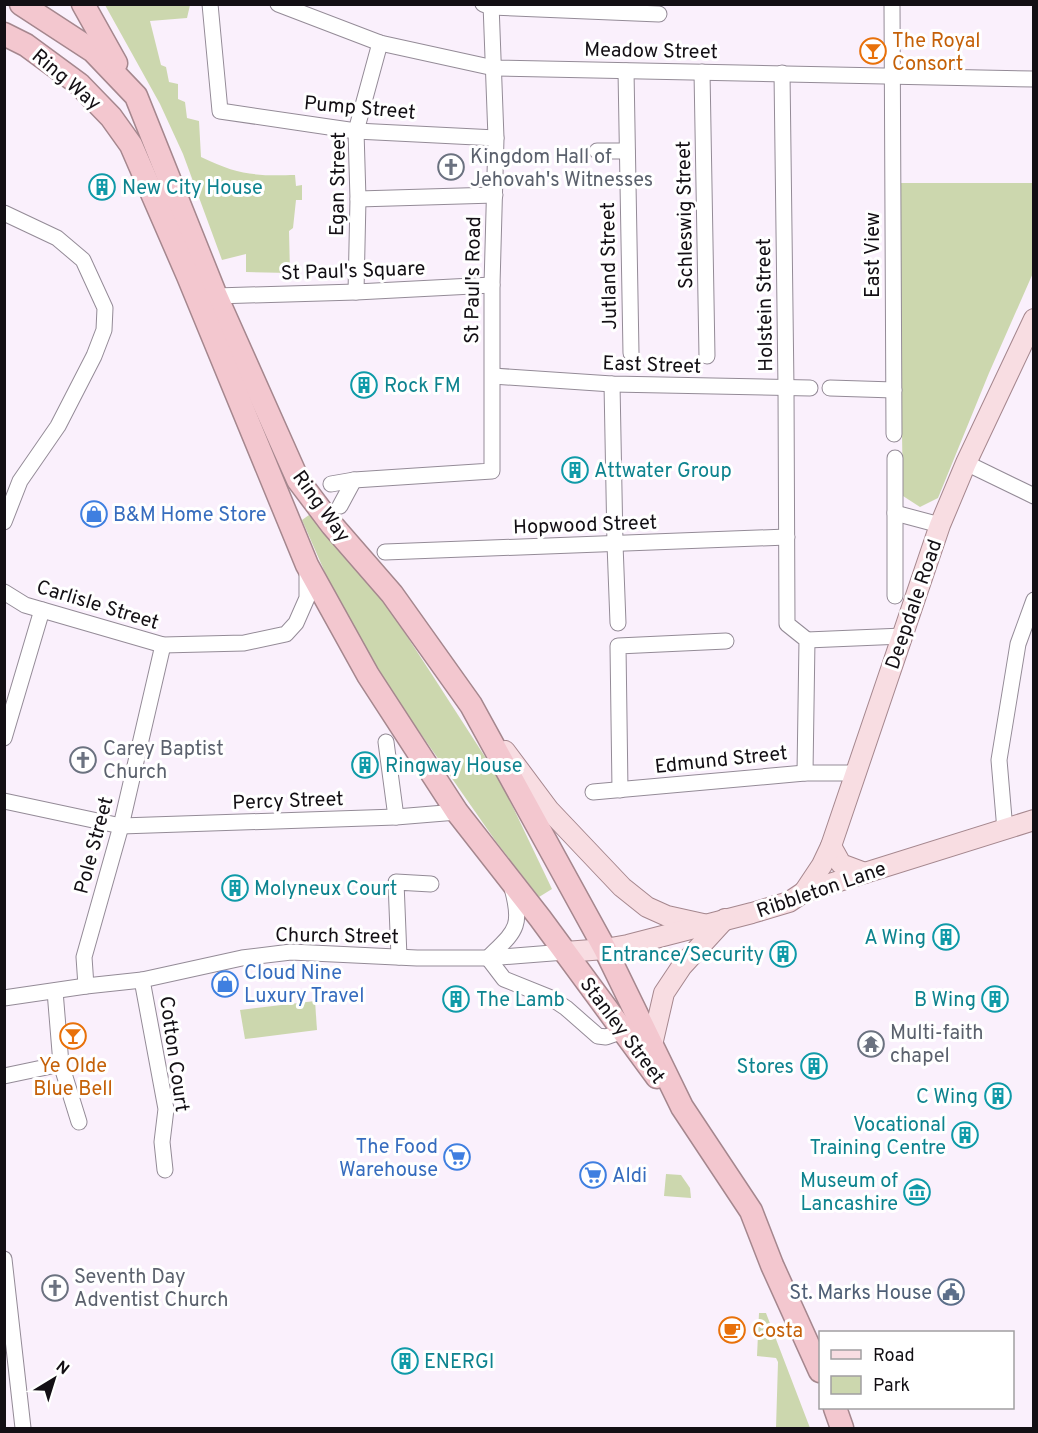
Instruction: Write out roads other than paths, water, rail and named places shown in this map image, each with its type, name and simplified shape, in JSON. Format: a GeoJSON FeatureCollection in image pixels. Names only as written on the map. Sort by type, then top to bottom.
{"type":"FeatureCollection","features":[{"type":"Feature","properties":{"kind":"highway","name":"Ring Way"},"geometry":{"type":"LineString","coordinates":[[21,4],[93,51],[136,96],[216,296],[298,480],[332,525],[392,594],[471,705],[605,949]]}},
{"type":"Feature","properties":{"kind":"highway"},"geometry":{"type":"LineString","coordinates":[[83,4],[136,96]]}},
{"type":"Feature","properties":{"kind":"highway","name":"Ring Way"},"geometry":{"type":"LineString","coordinates":[[4,34],[26,45],[79,84],[111,117],[131,145],[307,565],[369,675],[457,812],[565,952]]}},
{"type":"Feature","properties":{"kind":"highway","name":"Stanley Street"},"geometry":{"type":"LineString","coordinates":[[605,949],[682,1107]]}},
{"type":"Feature","properties":{"kind":"highway","name":"Stanley Street"},"geometry":{"type":"LineString","coordinates":[[565,952],[645,1063],[682,1107],[751,1211],[772,1265],[819,1369]]}},
{"type":"Feature","properties":{"kind":"highway"},"geometry":{"type":"LineString","coordinates":[[836,1409],[842,1428]]}},
{"type":"Feature","properties":{"kind":"main road","name":"Deepdale Road"},"geometry":{"type":"LineString","coordinates":[[804,892],[822,865],[831,846],[940,525],[966,463],[1034,319]]}},
{"type":"Feature","properties":{"kind":"main road"},"geometry":{"type":"LineString","coordinates":[[471,705],[549,810],[622,887],[647,907],[668,916],[706,924]]}},
{"type":"Feature","properties":{"kind":"main road","name":"Ribbleton Lane"},"geometry":{"type":"LineString","coordinates":[[565,952],[605,949],[789,902],[804,892],[1034,819]]}},
{"type":"Feature","properties":{"kind":"main road"},"geometry":{"type":"LineString","coordinates":[[831,846],[842,864],[865,873]]}},
{"type":"Feature","properties":{"kind":"main road"},"geometry":{"type":"LineString","coordinates":[[652,1045],[664,993],[681,966],[725,919]]}},
{"type":"Feature","properties":{"kind":"street","name":"Pump Street"},"geometry":{"type":"LineString","coordinates":[[210,4],[220,111],[356,131],[496,138]]}},
{"type":"Feature","properties":{"kind":"street","name":"Meadow Street"},"geometry":{"type":"LineString","coordinates":[[278,4],[380,43],[494,68],[1034,79]]}},
{"type":"Feature","properties":{"kind":"street","name":"East View"},"geometry":{"type":"LineString","coordinates":[[892,4],[894,434]]}},
{"type":"Feature","properties":{"kind":"street"},"geometry":{"type":"LineString","coordinates":[[488,5],[659,14]]}},
{"type":"Feature","properties":{"kind":"street","name":"St Paul's Road"},"geometry":{"type":"LineString","coordinates":[[488,5],[494,68],[496,138],[492,376]]}},
{"type":"Feature","properties":{"kind":"street","name":"Egan Street"},"geometry":{"type":"LineString","coordinates":[[356,292],[358,199],[356,131],[380,43]]}},
{"type":"Feature","properties":{"kind":"street","name":"Jutland Street"},"geometry":{"type":"LineString","coordinates":[[626,71],[631,353]]}},
{"type":"Feature","properties":{"kind":"street","name":"Schleswig Street"},"geometry":{"type":"LineString","coordinates":[[702,72],[707,356]]}},
{"type":"Feature","properties":{"kind":"street","name":"Holstein Street"},"geometry":{"type":"LineString","coordinates":[[782,73],[787,624],[807,640]]}},
{"type":"Feature","properties":{"kind":"street"},"geometry":{"type":"LineString","coordinates":[[597,151],[627,151]]}},
{"type":"Feature","properties":{"kind":"street"},"geometry":{"type":"LineString","coordinates":[[358,199],[495,195]]}},
{"type":"Feature","properties":{"kind":"street"},"geometry":{"type":"LineString","coordinates":[[4,213],[57,238],[83,260],[105,308],[104,330],[94,356],[58,426],[20,481],[4,522]]}},
{"type":"Feature","properties":{"kind":"street","name":"St Paul's Square"},"geometry":{"type":"LineString","coordinates":[[216,296],[492,285]]}},
{"type":"Feature","properties":{"kind":"street"},"geometry":{"type":"LineString","coordinates":[[331,484],[354,480],[492,471],[492,376]]}},
{"type":"Feature","properties":{"kind":"street","name":"East Street"},"geometry":{"type":"LineString","coordinates":[[492,376],[612,384],[810,388]]}},
{"type":"Feature","properties":{"kind":"street"},"geometry":{"type":"LineString","coordinates":[[612,384],[618,623]]}},
{"type":"Feature","properties":{"kind":"street"},"geometry":{"type":"LineString","coordinates":[[830,388],[894,390]]}},
{"type":"Feature","properties":{"kind":"street"},"geometry":{"type":"LineString","coordinates":[[894,458],[896,596]]}},
{"type":"Feature","properties":{"kind":"street"},"geometry":{"type":"LineString","coordinates":[[966,463],[1034,496]]}},
{"type":"Feature","properties":{"kind":"street"},"geometry":{"type":"LineString","coordinates":[[340,506],[354,480]]}},
{"type":"Feature","properties":{"kind":"street"},"geometry":{"type":"LineString","coordinates":[[895,513],[940,525]]}},
{"type":"Feature","properties":{"kind":"street","name":"Hopwood Street"},"geometry":{"type":"LineString","coordinates":[[385,552],[786,537]]}},
{"type":"Feature","properties":{"kind":"street","name":"Carlisle Street"},"geometry":{"type":"LineString","coordinates":[[4,592],[25,605],[162,645],[244,643],[286,634],[296,623],[307,598],[307,565]]}},
{"type":"Feature","properties":{"kind":"street"},"geometry":{"type":"LineString","coordinates":[[1005,830],[999,760],[1018,644],[1034,600]]}},
{"type":"Feature","properties":{"kind":"street"},"geometry":{"type":"LineString","coordinates":[[4,738],[42,610]]}},
{"type":"Feature","properties":{"kind":"street"},"geometry":{"type":"LineString","coordinates":[[805,772],[807,640],[903,636]]}},
{"type":"Feature","properties":{"kind":"street"},"geometry":{"type":"LineString","coordinates":[[620,790],[618,646],[726,640]]}},
{"type":"Feature","properties":{"kind":"street","name":"Pole Street"},"geometry":{"type":"LineString","coordinates":[[86,986],[84,957],[121,826],[162,645]]}},
{"type":"Feature","properties":{"kind":"street"},"geometry":{"type":"LineString","coordinates":[[386,742],[396,817]]}},
{"type":"Feature","properties":{"kind":"street","name":"Edmund Street"},"geometry":{"type":"LineString","coordinates":[[593,792],[805,772],[854,773]]}},
{"type":"Feature","properties":{"kind":"street","name":"Percy Street"},"geometry":{"type":"LineString","coordinates":[[4,801],[121,826],[396,817],[457,812]]}},
{"type":"Feature","properties":{"kind":"street"},"geometry":{"type":"LineString","coordinates":[[510,881],[518,910],[516,922],[509,937],[488,958],[504,979],[551,998],[598,1036],[606,1037],[623,1031]]}},
{"type":"Feature","properties":{"kind":"street"},"geometry":{"type":"LineString","coordinates":[[399,957],[396,882],[430,884]]}},
{"type":"Feature","properties":{"kind":"street","name":"Church Street"},"geometry":{"type":"LineString","coordinates":[[4,998],[142,980],[242,958],[291,952],[488,958],[565,952]]}},
{"type":"Feature","properties":{"kind":"street","name":"Cotton Court"},"geometry":{"type":"LineString","coordinates":[[142,980],[166,1109],[162,1142],[165,1170]]}},
{"type":"Feature","properties":{"kind":"street"},"geometry":{"type":"LineString","coordinates":[[55,991],[61,1064],[79,1122]]}},
{"type":"Feature","properties":{"kind":"street"},"geometry":{"type":"LineString","coordinates":[[4,1076],[61,1064]]}},
{"type":"Feature","properties":{"kind":"street"},"geometry":{"type":"LineString","coordinates":[[4,1259],[23,1428]]}},
{"type":"Feature","properties":{"kind":"place","name":"The Royal Consort"},"geometry":{"type":"Point","coordinates":[873,51]}},
{"type":"Feature","properties":{"kind":"place","name":"Kingdom Hall of Jehovah's Witnesses"},"geometry":{"type":"Point","coordinates":[451,167]}},
{"type":"Feature","properties":{"kind":"place","name":"New City House"},"geometry":{"type":"Point","coordinates":[102,187]}},
{"type":"Feature","properties":{"kind":"place","name":"Rock FM"},"geometry":{"type":"Point","coordinates":[364,385]}},
{"type":"Feature","properties":{"kind":"place","name":"Attwater Group"},"geometry":{"type":"Point","coordinates":[575,470]}},
{"type":"Feature","properties":{"kind":"place","name":"B&M Home Store"},"geometry":{"type":"Point","coordinates":[94,514]}},
{"type":"Feature","properties":{"kind":"place","name":"Carey Baptist Church"},"geometry":{"type":"Point","coordinates":[83,760]}},
{"type":"Feature","properties":{"kind":"place","name":"Ringway House"},"geometry":{"type":"Point","coordinates":[365,765]}},
{"type":"Feature","properties":{"kind":"place","name":"Molyneux Court"},"geometry":{"type":"Point","coordinates":[235,888]}},
{"type":"Feature","properties":{"kind":"place","name":"A Wing"},"geometry":{"type":"Point","coordinates":[946,937]}},
{"type":"Feature","properties":{"kind":"place","name":"Entrance/Security"},"geometry":{"type":"Point","coordinates":[783,954]}},
{"type":"Feature","properties":{"kind":"place","name":"Cloud Nine Luxury Travel"},"geometry":{"type":"Point","coordinates":[225,984]}},
{"type":"Feature","properties":{"kind":"place","name":"The Lamb"},"geometry":{"type":"Point","coordinates":[456,999]}},
{"type":"Feature","properties":{"kind":"place","name":"B Wing"},"geometry":{"type":"Point","coordinates":[995,999]}},
{"type":"Feature","properties":{"kind":"place","name":"Ye Olde Blue Bell"},"geometry":{"type":"Point","coordinates":[73,1036]}},
{"type":"Feature","properties":{"kind":"place","name":"Multi-faith chapel"},"geometry":{"type":"Point","coordinates":[871,1044]}},
{"type":"Feature","properties":{"kind":"place","name":"Stores"},"geometry":{"type":"Point","coordinates":[814,1066]}},
{"type":"Feature","properties":{"kind":"place","name":"C Wing"},"geometry":{"type":"Point","coordinates":[998,1096]}},
{"type":"Feature","properties":{"kind":"place","name":"Vocational Training Centre"},"geometry":{"type":"Point","coordinates":[965,1135]}},
{"type":"Feature","properties":{"kind":"place","name":"The Food Warehouse"},"geometry":{"type":"Point","coordinates":[457,1157]}},
{"type":"Feature","properties":{"kind":"place","name":"Aldi"},"geometry":{"type":"Point","coordinates":[593,1175]}},
{"type":"Feature","properties":{"kind":"place","name":"Museum of Lancashire"},"geometry":{"type":"Point","coordinates":[917,1192]}},
{"type":"Feature","properties":{"kind":"place","name":"Seventh Day Adventist Church"},"geometry":{"type":"Point","coordinates":[55,1288]}},
{"type":"Feature","properties":{"kind":"place","name":"St. Marks House"},"geometry":{"type":"Point","coordinates":[951,1292]}},
{"type":"Feature","properties":{"kind":"place","name":"Costa"},"geometry":{"type":"Point","coordinates":[732,1330]}},
{"type":"Feature","properties":{"kind":"place","name":"ENERGI"},"geometry":{"type":"Point","coordinates":[405,1361]}}]}
